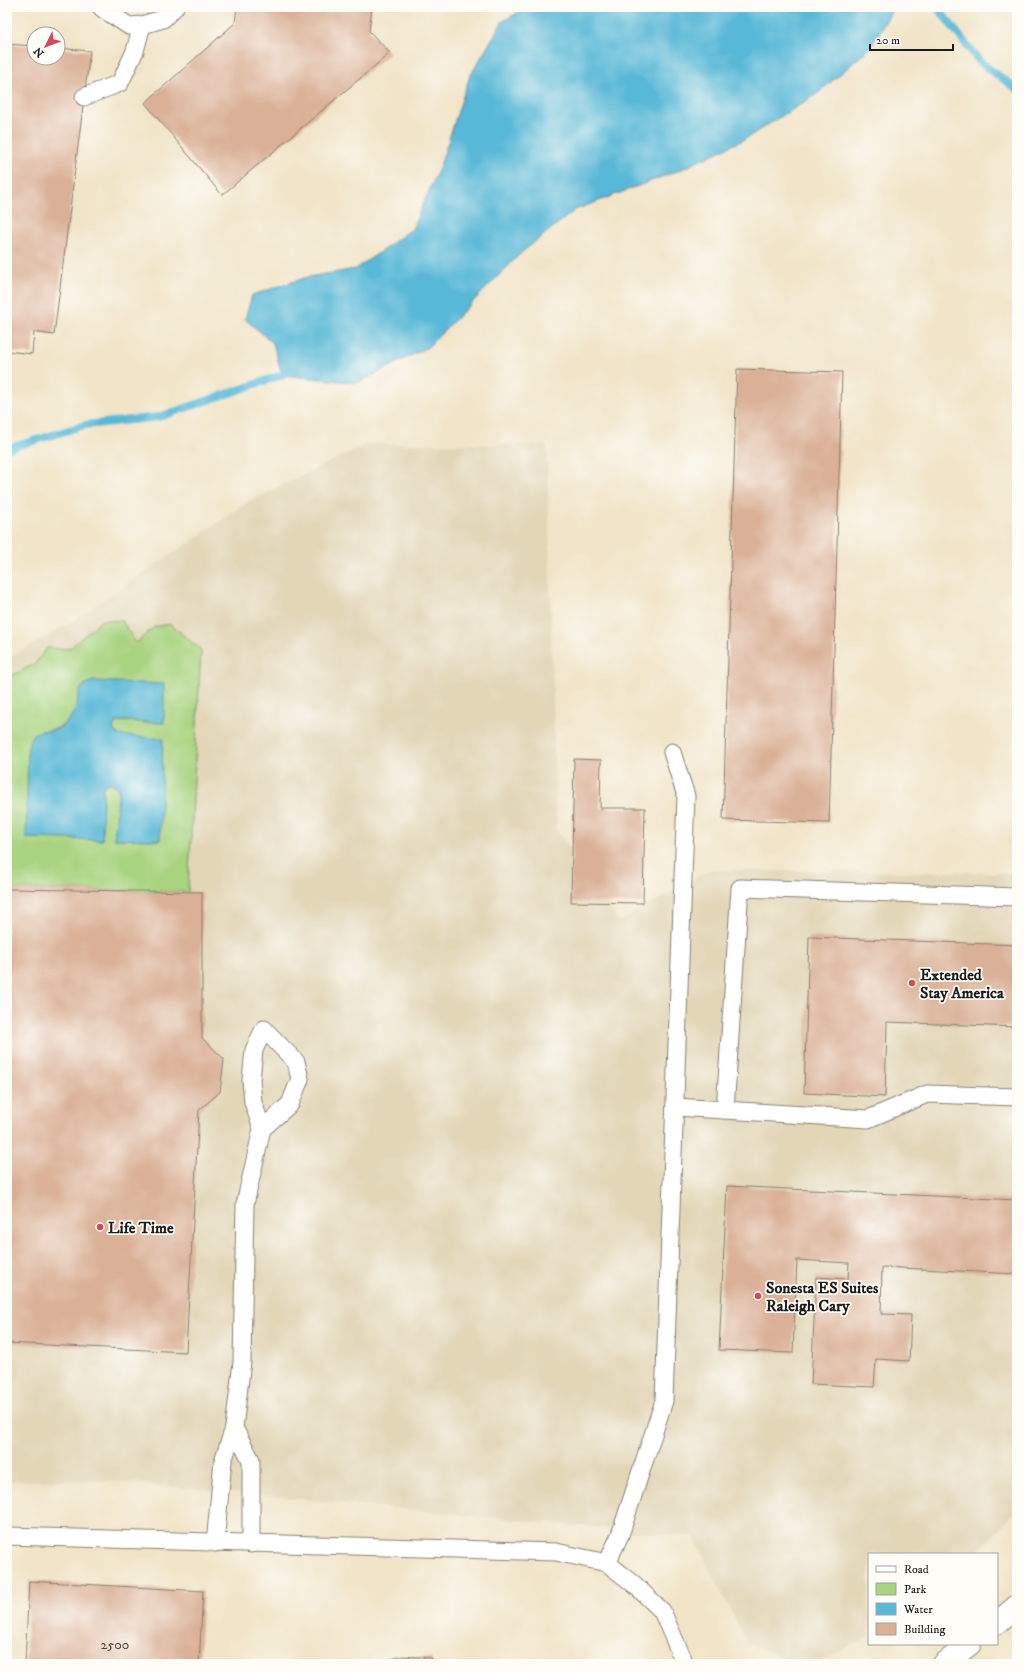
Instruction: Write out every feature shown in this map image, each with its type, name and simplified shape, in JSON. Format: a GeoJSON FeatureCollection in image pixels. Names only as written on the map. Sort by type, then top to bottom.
{"type":"FeatureCollection","features":[{"type":"Feature","properties":{"kind":"street"},"geometry":{"type":"LineString","coordinates":[[998,1622],[1017,1606]]}},
{"type":"Feature","properties":{"kind":"street"},"geometry":{"type":"LineString","coordinates":[[944,1664],[969,1645]]}},
{"type":"Feature","properties":{"kind":"lane"},"geometry":{"type":"LineString","coordinates":[[102,7],[103,10],[129,26],[142,25],[163,19],[175,7]]}},
{"type":"Feature","properties":{"kind":"lane"},"geometry":{"type":"LineString","coordinates":[[84,98],[120,83],[135,51],[142,25]]}},
{"type":"Feature","properties":{"kind":"lane"},"geometry":{"type":"LineString","coordinates":[[607,1563],[620,1535],[664,1401],[686,796],[672,752]]}},
{"type":"Feature","properties":{"kind":"lane"},"geometry":{"type":"LineString","coordinates":[[725,1110],[740,888],[1017,897]]}},
{"type":"Feature","properties":{"kind":"lane"},"geometry":{"type":"LineString","coordinates":[[215,1543],[223,1461],[234,1428],[242,1362],[245,1204],[262,1129],[253,1102],[251,1080],[254,1050],[264,1029],[296,1062],[300,1079],[290,1104],[262,1129]]}},
{"type":"Feature","properties":{"kind":"lane"},"geometry":{"type":"LineString","coordinates":[[675,1107],[868,1119],[927,1094],[1017,1097]]}},
{"type":"Feature","properties":{"kind":"lane"},"geometry":{"type":"LineString","coordinates":[[234,1428],[251,1460],[251,1544]]}},
{"type":"Feature","properties":{"kind":"lane"},"geometry":{"type":"LineString","coordinates":[[7,1536],[556,1552],[607,1563],[635,1585],[662,1611],[685,1664]]}},
{"type":"Feature","properties":{"kind":"shaded area"},"geometry":{"type":"Polygon","coordinates":[[[367,444],[547,445],[556,828],[619,922],[710,870],[1017,873],[1017,1511],[976,1553],[868,1553],[868,1637],[816,1664],[791,1664],[746,1641],[694,1537],[113,1481],[7,1481],[7,659],[73,621],[251,500],[367,444]]]}},
{"type":"Feature","properties":{"kind":"green space"},"geometry":{"type":"Polygon","coordinates":[[[102,620],[122,621],[136,643],[154,627],[170,624],[201,650],[188,892],[7,889],[7,678],[35,664],[47,648],[69,649],[102,620]],[[85,684],[79,692],[76,708],[67,722],[58,728],[41,731],[102,840],[103,786],[111,782],[119,791],[114,839],[160,840],[119,735],[114,731],[113,727],[116,723],[121,721],[164,723],[85,684]]]}},
{"type":"Feature","properties":{"kind":"water"},"geometry":{"type":"Polygon","coordinates":[[[528,7],[894,7],[870,48],[817,94],[745,139],[680,170],[575,210],[521,253],[428,347],[358,383],[282,375],[273,343],[245,319],[252,295],[308,277],[356,269],[412,229],[440,166],[469,78],[502,22],[528,7]]]}},
{"type":"Feature","properties":{"kind":"water"},"geometry":{"type":"Polygon","coordinates":[[[93,681],[164,684],[164,723],[121,721],[116,723],[113,727],[114,731],[119,735],[163,739],[160,840],[114,839],[119,791],[111,782],[103,786],[102,840],[26,838],[28,746],[31,738],[38,732],[59,729],[64,725],[76,707],[80,691],[84,685],[93,681]]]}},
{"type":"Feature","properties":{"kind":"building"},"geometry":{"type":"Polygon","coordinates":[[[237,7],[372,7],[369,31],[390,53],[222,195],[145,103],[235,23],[237,7]]]}},
{"type":"Feature","properties":{"kind":"building"},"geometry":{"type":"Polygon","coordinates":[[[7,44],[26,45],[26,66],[66,66],[66,49],[90,51],[54,335],[34,332],[32,354],[7,351],[7,44]]]}},
{"type":"Feature","properties":{"kind":"building"},"geometry":{"type":"Polygon","coordinates":[[[737,369],[842,372],[829,823],[723,820],[737,369]]]}},
{"type":"Feature","properties":{"kind":"building"},"geometry":{"type":"Polygon","coordinates":[[[574,759],[601,760],[600,808],[645,808],[643,903],[571,902],[574,759]]]}},
{"type":"Feature","properties":{"kind":"building","name":"Life Time"},"geometry":{"type":"Polygon","coordinates":[[[7,889],[202,892],[202,1038],[224,1059],[220,1092],[199,1110],[186,1352],[7,1343],[7,889]]]}},
{"type":"Feature","properties":{"kind":"building","name":"Extended Stay America"},"geometry":{"type":"Polygon","coordinates":[[[809,937],[1017,945],[1017,1027],[887,1022],[885,1097],[804,1093],[809,937]]]}},
{"type":"Feature","properties":{"kind":"building","name":"Sonesta ES Suites Raleigh Cary"},"geometry":{"type":"Polygon","coordinates":[[[727,1186],[1017,1200],[1017,1274],[882,1267],[881,1314],[911,1315],[909,1361],[876,1359],[874,1387],[811,1384],[816,1277],[848,1279],[849,1263],[797,1260],[793,1353],[719,1350],[727,1186]]]}},
{"type":"Feature","properties":{"kind":"building"},"geometry":{"type":"Polygon","coordinates":[[[29,1581],[203,1591],[199,1664],[25,1664],[29,1581]]]}},
{"type":"Feature","properties":{"kind":"building"},"geometry":{"type":"Polygon","coordinates":[[[402,1656],[432,1658],[432,1664],[375,1664],[402,1656]]]}},
{"type":"Feature","properties":{"kind":"waterway"},"geometry":{"type":"LineString","coordinates":[[937,7],[980,62],[1017,89]]}},
{"type":"Feature","properties":{"kind":"waterway"},"geometry":{"type":"LineString","coordinates":[[7,449],[85,425],[159,417],[282,375]]}},
{"type":"Feature","properties":{"kind":"place","name":"Extended Stay America"},"geometry":{"type":"Point","coordinates":[912,983]}},
{"type":"Feature","properties":{"kind":"place","name":"Life Time"},"geometry":{"type":"Point","coordinates":[100,1227]}},
{"type":"Feature","properties":{"kind":"place","name":"Sonesta ES Suites Raleigh Cary"},"geometry":{"type":"Point","coordinates":[758,1296]}}]}
